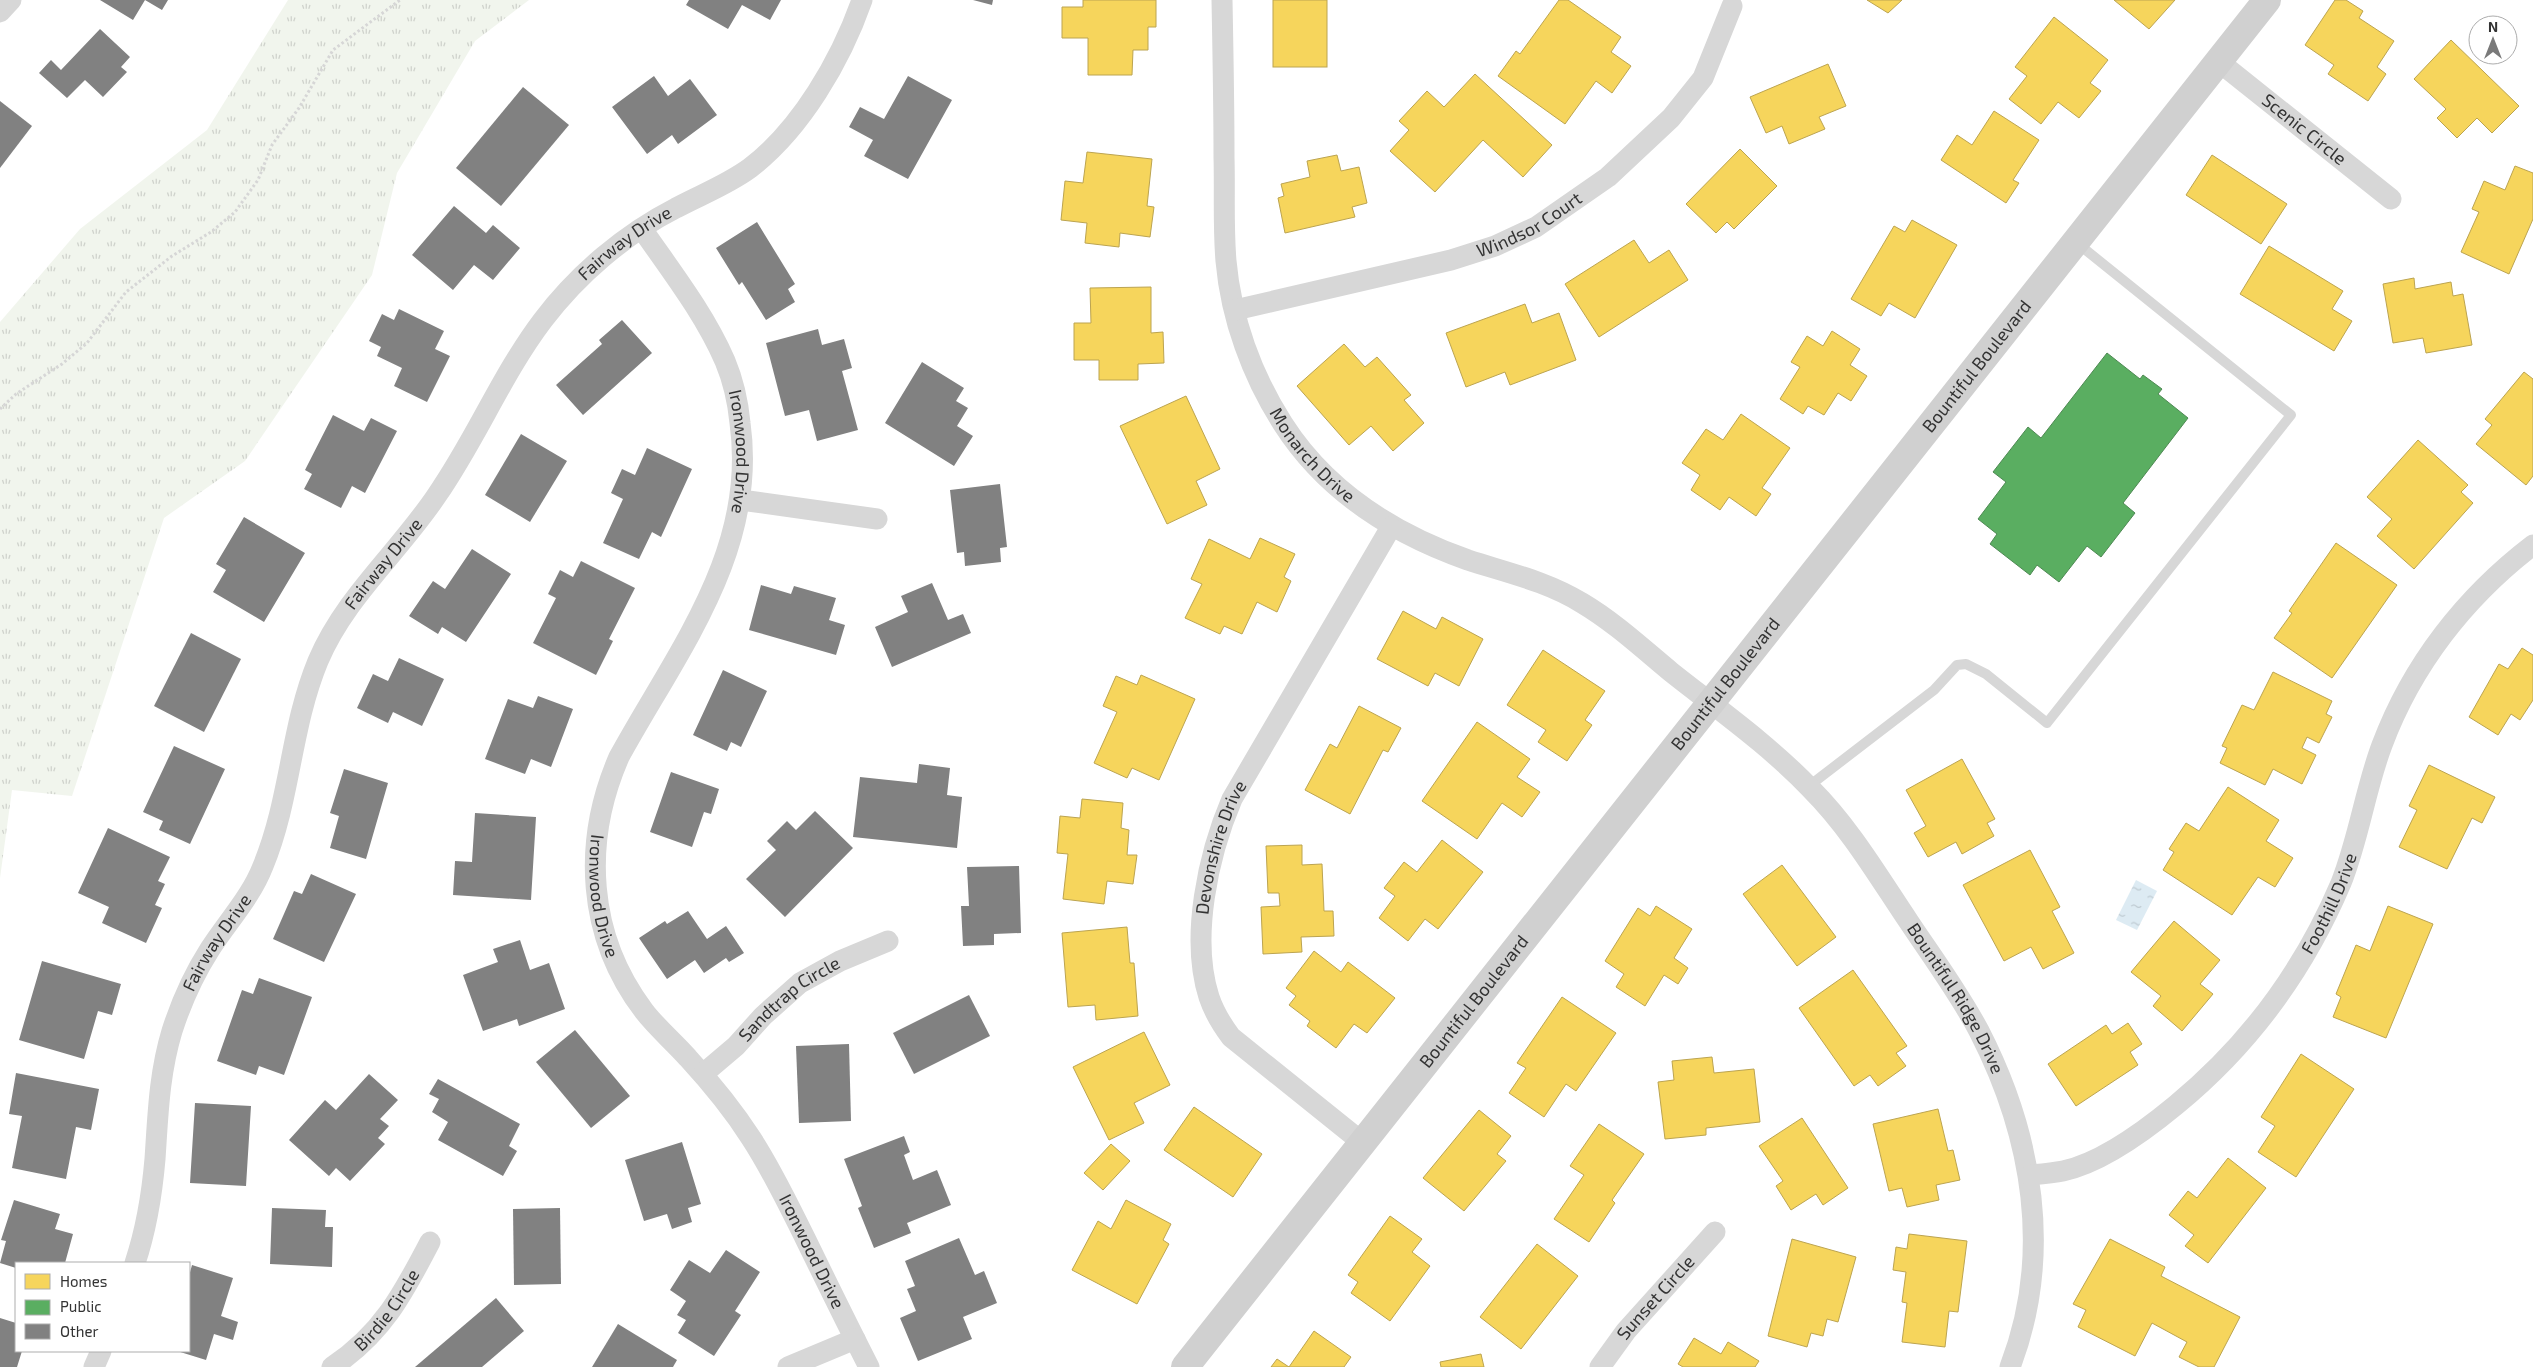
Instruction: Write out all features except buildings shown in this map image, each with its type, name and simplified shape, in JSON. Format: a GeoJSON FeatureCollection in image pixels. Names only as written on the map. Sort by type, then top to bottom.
{"type":"FeatureCollection","features":[{"type":"Feature","properties":{"kind":"main road","name":"Bountiful Boulevard"},"geometry":{"type":"LineString","coordinates":[[1185,1367],[2267,0]]}},
{"type":"Feature","properties":{"kind":"street"},"geometry":{"type":"LineString","coordinates":[[0,12],[11,0]]}},
{"type":"Feature","properties":{"kind":"street","name":"Fairway Drive"},"geometry":{"type":"LineString","coordinates":[[135,1262],[146,1223],[152,1190],[160,1078],[173,1028],[196,974],[211,948],[242,906],[262,869],[284,804],[303,701],[320,657],[349,606],[410,532],[445,484],[542,322],[576,282],[601,259],[673,209],[724,184],[749,169],[770,150],[822,84],[837,59],[862,0]]}},
{"type":"Feature","properties":{"kind":"street","name":"Monarch Drive"},"geometry":{"type":"LineString","coordinates":[[1222,0],[1226,250],[1235,310],[1250,362],[1264,393],[1285,427],[1306,455],[1329,479],[1354,501],[1391,526],[1436,548],[1535,579],[1561,591],[1608,620],[1711,703]]}},
{"type":"Feature","properties":{"kind":"street","name":"Windsor Court"},"geometry":{"type":"LineString","coordinates":[[1235,310],[1451,260],[1495,246],[1536,227],[1572,204],[1608,177],[1644,146],[1671,118],[1703,78],[1732,6]]}},
{"type":"Feature","properties":{"kind":"street","name":"Scenic Circle"},"geometry":{"type":"LineString","coordinates":[[2218,61],[2391,198]]}},
{"type":"Feature","properties":{"kind":"street","name":"Ironwood Drive"},"geometry":{"type":"LineString","coordinates":[[642,229],[699,312],[726,362],[734,388],[744,458],[741,500],[734,533],[721,571],[618,757],[600,808],[595,836],[597,897],[611,953],[624,981],[644,1012],[703,1074],[737,1117],[768,1165],[869,1367]]}},
{"type":"Feature","properties":{"kind":"street"},"geometry":{"type":"LineString","coordinates":[[741,500],[877,519]]}},
{"type":"Feature","properties":{"kind":"street","name":"Devonshire Drive"},"geometry":{"type":"LineString","coordinates":[[1363,1143],[1231,1037],[1218,1017],[1209,997],[1202,955],[1202,927],[1210,863],[1219,830],[1232,799],[1391,526]]}},
{"type":"Feature","properties":{"kind":"street","name":"Foothill Drive"},"geometry":{"type":"LineString","coordinates":[[2030,1175],[2064,1171],[2089,1162],[2162,1116],[2218,1067],[2263,1017],[2306,955],[2327,913],[2356,840],[2382,745],[2423,664],[2441,636],[2478,592],[2533,545]]}},
{"type":"Feature","properties":{"kind":"street","name":"Bountiful Ridge Drive"},"geometry":{"type":"LineString","coordinates":[[1711,703],[1750,732],[1809,786],[1849,832],[1977,1027],[2010,1099],[2030,1175],[2034,1250],[2031,1287],[2024,1324],[2010,1367]]}},
{"type":"Feature","properties":{"kind":"street","name":"Sandtrap Circle"},"geometry":{"type":"LineString","coordinates":[[703,1074],[736,1046],[769,1010],[800,983],[833,964],[888,941]]}},
{"type":"Feature","properties":{"kind":"street","name":"Sunset Circle"},"geometry":{"type":"LineString","coordinates":[[1600,1367],[1626,1331],[1715,1232]]}},
{"type":"Feature","properties":{"kind":"street","name":"Birdie Circle"},"geometry":{"type":"LineString","coordinates":[[332,1367],[366,1340],[384,1319],[401,1297],[430,1242]]}},
{"type":"Feature","properties":{"kind":"street"},"geometry":{"type":"LineString","coordinates":[[788,1367],[855,1340]]}},
{"type":"Feature","properties":{"kind":"street"},"geometry":{"type":"LineString","coordinates":[[94,1367],[100,1352]]}},
{"type":"Feature","properties":{"kind":"lane"},"geometry":{"type":"LineString","coordinates":[[1809,786],[1934,690],[1957,665],[1966,664],[1976,667],[2047,722],[2291,415],[2076,242]]}},
{"type":"Feature","properties":{"kind":"path"},"geometry":{"type":"LineString","coordinates":[[0,409],[16,394],[62,364],[87,344],[126,292],[172,256],[211,232],[234,212],[258,180],[272,145],[299,108],[333,50],[400,0]]}},
{"type":"Feature","properties":{"kind":"green space"},"geometry":{"type":"Polygon","coordinates":[[[288,0],[529,0],[475,41],[397,173],[372,275],[245,461],[164,518],[72,796],[12,790],[0,878],[0,322],[80,229],[207,130],[288,0]]]}},
{"type":"Feature","properties":{"kind":"water"},"geometry":{"type":"Polygon","coordinates":[[[2136,880],[2157,891],[2137,930],[2116,920],[2136,880]]]}}]}
